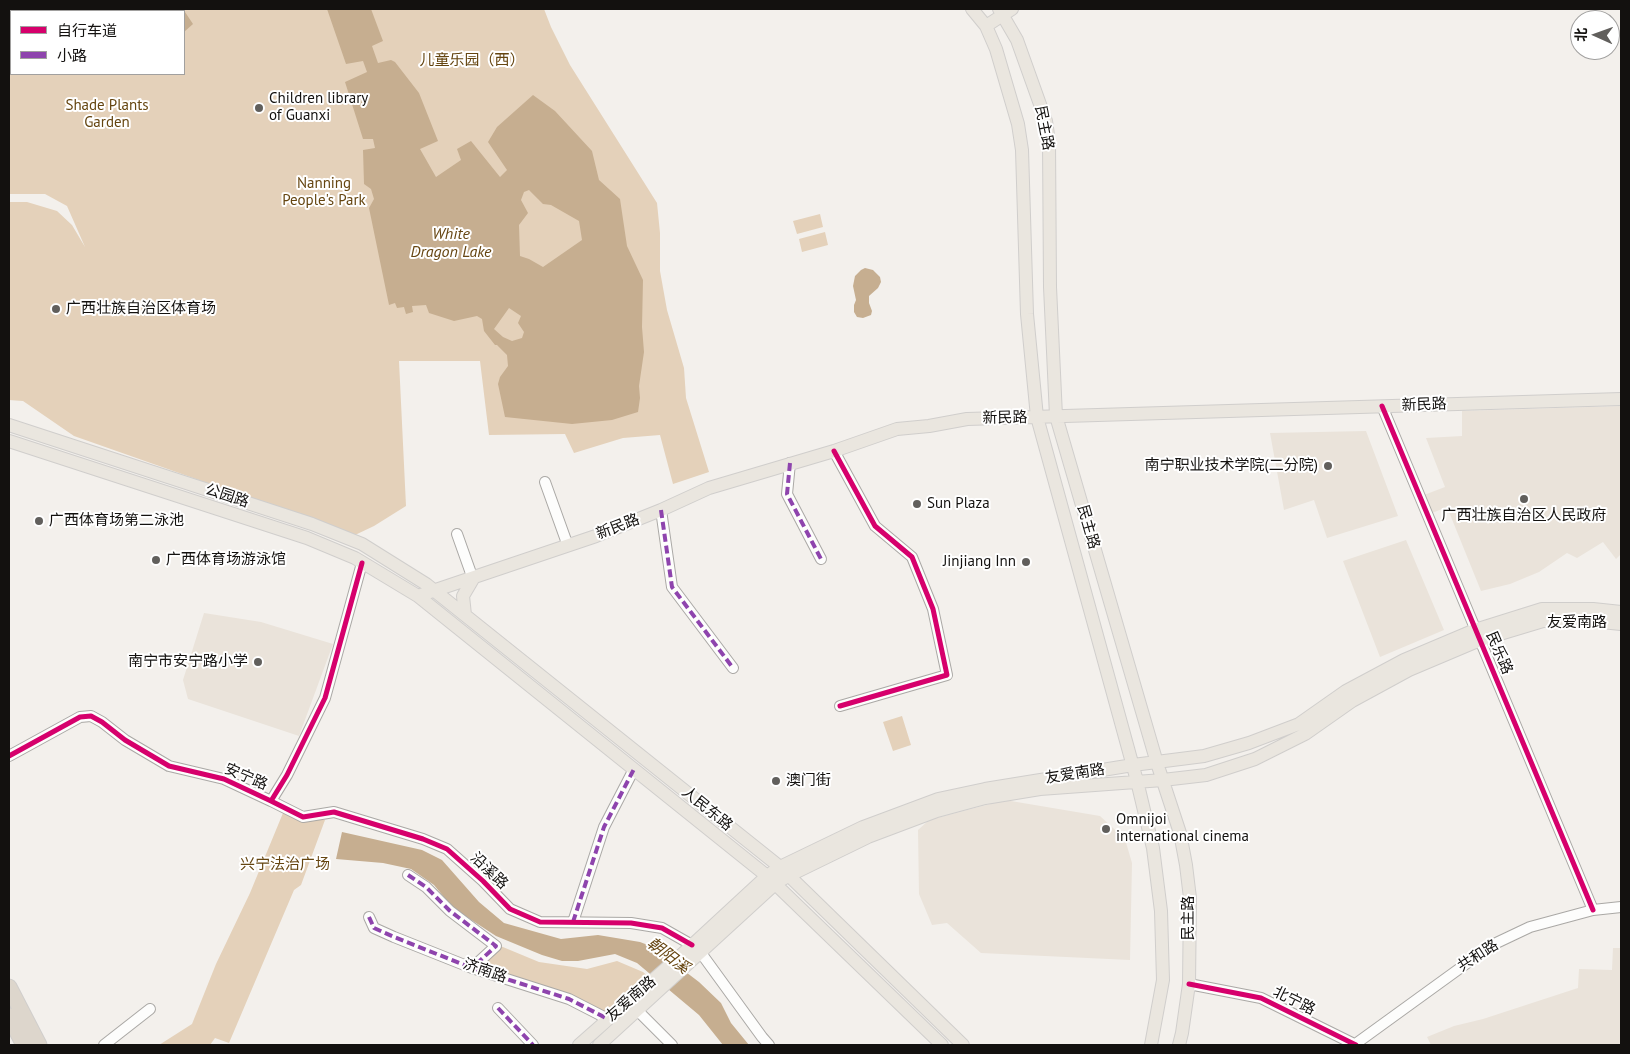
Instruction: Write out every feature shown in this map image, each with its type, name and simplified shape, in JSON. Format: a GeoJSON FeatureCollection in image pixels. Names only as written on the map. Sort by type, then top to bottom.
{"type":"FeatureCollection","features":[{"type":"Feature","properties":{"kind":"highway"},"geometry":{"type":"LineString","coordinates":[[9,986],[39,1045]]}},
{"type":"Feature","properties":{"kind":"highway"},"geometry":{"type":"LineString","coordinates":[[9,999],[33,1045]]}},
{"type":"Feature","properties":{"kind":"highway"},"geometry":{"type":"LineString","coordinates":[[9,1016],[24,1045]]}},
{"type":"Feature","properties":{"kind":"highway"},"geometry":{"type":"LineString","coordinates":[[9,1036],[14,1045]]}},
{"type":"Feature","properties":{"kind":"main road","name":"民主路"},"geometry":{"type":"LineString","coordinates":[[972,9],[984,23],[999,58],[1018,124],[1022,150],[1026,314],[1037,417],[1138,781],[1153,848],[1161,910],[1163,980],[1151,1045]]}},
{"type":"Feature","properties":{"kind":"main road","name":"民主路"},"geometry":{"type":"LineString","coordinates":[[1002,10],[1017,40],[1046,121],[1050,142],[1050,287],[1056,416],[1157,763],[1180,833],[1186,865],[1190,898],[1188,984],[1182,1033],[1178,1045]]}},
{"type":"Feature","properties":{"kind":"main road"},"geometry":{"type":"LineString","coordinates":[[984,23],[1002,10]]}},
{"type":"Feature","properties":{"kind":"main road","name":"新民路"},"geometry":{"type":"LineString","coordinates":[[418,596],[568,546],[661,510],[710,488],[834,450],[897,428],[929,426],[968,418],[1621,399]]}},
{"type":"Feature","properties":{"kind":"main road","name":"公园路"},"geometry":{"type":"LineString","coordinates":[[9,425],[312,524],[362,544],[435,591]]}},
{"type":"Feature","properties":{"kind":"main road","name":"公园路"},"geometry":{"type":"LineString","coordinates":[[9,442],[307,538],[362,562],[418,596]]}},
{"type":"Feature","properties":{"kind":"main road"},"geometry":{"type":"LineString","coordinates":[[465,615],[463,596],[473,579]]}},
{"type":"Feature","properties":{"kind":"main road","name":"人民东路"},"geometry":{"type":"LineString","coordinates":[[435,591],[784,871],[963,1045]]}},
{"type":"Feature","properties":{"kind":"main road","name":"人民东路"},"geometry":{"type":"LineString","coordinates":[[418,596],[772,879],[942,1045]]}},
{"type":"Feature","properties":{"kind":"main road","name":"友爱南路"},"geometry":{"type":"LineString","coordinates":[[599,1045],[640,1002],[772,879],[863,827],[938,799],[985,789],[1133,765],[1204,756],[1249,744],[1299,724],[1346,691],[1396,664],[1478,635],[1542,609],[1593,609],[1621,612]]}},
{"type":"Feature","properties":{"kind":"main road","name":"友爱南路"},"geometry":{"type":"LineString","coordinates":[[784,871],[937,811],[985,798],[1040,789],[1163,780],[1206,774],[1255,760],[1305,734],[1352,701],[1478,635],[1543,621],[1592,621],[1621,624]]}},
{"type":"Feature","properties":{"kind":"main road","name":"友爱南路"},"geometry":{"type":"LineString","coordinates":[[578,1045],[608,1019],[640,1002]]}},
{"type":"Feature","properties":{"kind":"street","name":"民乐路"},"geometry":{"type":"LineString","coordinates":[[1382,406],[1593,910]]}},
{"type":"Feature","properties":{"kind":"street"},"geometry":{"type":"LineString","coordinates":[[834,450],[875,526],[912,557],[933,609],[947,675],[840,706]]}},
{"type":"Feature","properties":{"kind":"street"},"geometry":{"type":"LineString","coordinates":[[790,464],[787,494],[821,559]]}},
{"type":"Feature","properties":{"kind":"street"},"geometry":{"type":"LineString","coordinates":[[545,482],[568,546]]}},
{"type":"Feature","properties":{"kind":"street"},"geometry":{"type":"LineString","coordinates":[[661,510],[672,587],[733,668]]}},
{"type":"Feature","properties":{"kind":"street"},"geometry":{"type":"LineString","coordinates":[[457,534],[473,579]]}},
{"type":"Feature","properties":{"kind":"street","name":"安宁路"},"geometry":{"type":"LineString","coordinates":[[9,756],[80,717],[90,716],[102,722],[125,740],[170,766],[224,779],[271,801],[287,775],[325,698],[362,562]]}},
{"type":"Feature","properties":{"kind":"street"},"geometry":{"type":"LineString","coordinates":[[573,922],[604,827],[634,769]]}},
{"type":"Feature","properties":{"kind":"street","name":"沿溪路"},"geometry":{"type":"LineString","coordinates":[[271,801],[303,817],[334,812],[423,839],[447,849],[483,881],[510,910],[540,922],[631,923],[662,928],[694,951]]}},
{"type":"Feature","properties":{"kind":"street"},"geometry":{"type":"LineString","coordinates":[[408,875],[426,887],[450,911],[496,946],[472,968]]}},
{"type":"Feature","properties":{"kind":"street","name":"共和路"},"geometry":{"type":"LineString","coordinates":[[1355,1045],[1492,945],[1530,927],[1593,910],[1621,907]]}},
{"type":"Feature","properties":{"kind":"street","name":"济南路"},"geometry":{"type":"LineString","coordinates":[[369,917],[374,928],[394,937],[472,968],[570,999],[608,1019]]}},
{"type":"Feature","properties":{"kind":"street"},"geometry":{"type":"LineString","coordinates":[[694,951],[769,1045]]}},
{"type":"Feature","properties":{"kind":"street","name":"北宁路"},"geometry":{"type":"LineString","coordinates":[[1188,984],[1262,998],[1355,1045]]}},
{"type":"Feature","properties":{"kind":"street"},"geometry":{"type":"LineString","coordinates":[[640,1002],[672,1045]]}},
{"type":"Feature","properties":{"kind":"street"},"geometry":{"type":"LineString","coordinates":[[498,1008],[533,1045]]}},
{"type":"Feature","properties":{"kind":"street"},"geometry":{"type":"LineString","coordinates":[[104,1045],[150,1009]]}},
{"type":"Feature","properties":{"kind":"shaded area","name":"广西壮族自治区人民政府"},"geometry":{"type":"Polygon","coordinates":[[[1621,406],[1621,554],[1616,559],[1603,542],[1577,558],[1567,553],[1539,572],[1510,584],[1481,591],[1447,507],[1432,513],[1424,495],[1445,487],[1426,438],[1462,436],[1462,411],[1621,406]]]}},
{"type":"Feature","properties":{"kind":"shaded area","name":"南宁职业技术学院(二分院)"},"geometry":{"type":"Polygon","coordinates":[[[1366,431],[1398,516],[1327,538],[1314,500],[1284,510],[1270,433],[1366,431]]]}},
{"type":"Feature","properties":{"kind":"shaded area"},"geometry":{"type":"Polygon","coordinates":[[[1406,540],[1444,630],[1380,657],[1343,561],[1406,540]]]}},
{"type":"Feature","properties":{"kind":"shaded area","name":"南宁市安宁路小学"},"geometry":{"type":"Polygon","coordinates":[[[204,613],[261,622],[333,644],[299,736],[188,699],[183,680],[204,613]]]}},
{"type":"Feature","properties":{"kind":"shaded area"},"geometry":{"type":"Polygon","coordinates":[[[1005,800],[1100,816],[1125,839],[1132,863],[1130,960],[981,953],[947,923],[932,925],[919,894],[918,830],[929,820],[1005,800]]]}},
{"type":"Feature","properties":{"kind":"shaded area"},"geometry":{"type":"Polygon","coordinates":[[[1613,948],[1621,948],[1621,1045],[1431,1045],[1427,1037],[1454,1026],[1483,1019],[1578,988],[1579,969],[1612,970],[1613,948]]]}},
{"type":"Feature","properties":{"kind":"green space","name":"Nanning People's Park"},"geometry":{"type":"Polygon","coordinates":[[[9,9],[544,9],[570,65],[657,203],[660,233],[660,271],[667,310],[684,368],[686,398],[709,472],[673,484],[660,435],[623,438],[574,453],[565,434],[489,435],[480,361],[399,361],[406,506],[374,526],[355,535],[74,436],[23,401],[9,400],[9,202],[27,202],[57,211],[72,225],[85,247],[67,206],[45,194],[9,194],[9,9]]]}},
{"type":"Feature","properties":{"kind":"green space"},"geometry":{"type":"Polygon","coordinates":[[[820,214],[823,227],[797,234],[793,221],[820,214]]]}},
{"type":"Feature","properties":{"kind":"green space"},"geometry":{"type":"Polygon","coordinates":[[[825,232],[828,245],[802,252],[799,239],[825,232]]]}},
{"type":"Feature","properties":{"kind":"green space"},"geometry":{"type":"Polygon","coordinates":[[[902,716],[911,745],[893,751],[883,722],[902,716]]]}},
{"type":"Feature","properties":{"kind":"green space","name":"兴宁法治广场"},"geometry":{"type":"Polygon","coordinates":[[[283,813],[325,820],[301,885],[294,890],[229,1043],[215,1038],[210,1045],[159,1045],[192,1024],[216,964],[250,893],[283,813]]]}},
{"type":"Feature","properties":{"kind":"green space"},"geometry":{"type":"Polygon","coordinates":[[[498,945],[539,962],[587,969],[617,961],[643,972],[650,978],[608,1015],[569,995],[474,963],[498,945]]]}},
{"type":"Feature","properties":{"kind":"water"},"geometry":{"type":"Polygon","coordinates":[[[111,9],[184,10],[112,10],[111,9]]]}},
{"type":"Feature","properties":{"kind":"water","name":"White Dragon Lake"},"geometry":{"type":"Polygon","coordinates":[[[327,9],[371,9],[383,41],[372,46],[378,63],[391,60],[395,62],[419,93],[438,141],[420,149],[436,177],[461,160],[457,149],[471,141],[500,177],[507,170],[488,142],[497,127],[533,95],[555,111],[592,151],[599,180],[620,199],[627,246],[643,280],[642,327],[644,352],[639,386],[638,412],[612,420],[572,424],[505,417],[498,384],[500,377],[508,366],[507,355],[495,345],[484,331],[482,319],[477,316],[454,321],[429,313],[426,305],[412,306],[413,312],[406,314],[404,307],[397,308],[395,303],[389,305],[369,208],[374,199],[371,189],[364,184],[363,150],[375,148],[373,139],[363,139],[345,82],[367,72],[363,61],[346,64],[327,9]],[[529,190],[524,192],[521,200],[528,213],[519,225],[520,256],[543,267],[582,240],[579,221],[551,205],[543,204],[529,190]],[[509,308],[494,329],[503,337],[512,341],[522,338],[524,332],[518,323],[521,316],[509,308]]]}},
{"type":"Feature","properties":{"kind":"water"},"geometry":{"type":"Polygon","coordinates":[[[185,12],[193,24],[185,31],[185,12]]]}},
{"type":"Feature","properties":{"kind":"water"},"geometry":{"type":"Polygon","coordinates":[[[865,268],[873,270],[880,277],[881,282],[878,288],[869,296],[871,315],[863,318],[857,317],[854,312],[856,300],[853,286],[855,276],[865,268]]]}},
{"type":"Feature","properties":{"kind":"water"},"geometry":{"type":"Polygon","coordinates":[[[342,832],[422,850],[442,860],[479,902],[504,923],[561,939],[598,935],[640,942],[653,947],[699,982],[721,1003],[731,1023],[749,1045],[723,1045],[699,1015],[637,963],[615,954],[578,961],[562,961],[542,955],[496,936],[453,908],[434,885],[411,869],[383,863],[336,859],[342,832]]]}},
{"type":"Feature","properties":{"kind":"marked path"},"geometry":{"type":"LineString","coordinates":[[790,463],[787,494],[821,559]]}},
{"type":"Feature","properties":{"kind":"marked path"},"geometry":{"type":"LineString","coordinates":[[661,510],[672,587],[733,668]]}},
{"type":"Feature","properties":{"kind":"marked path"},"geometry":{"type":"LineString","coordinates":[[573,922],[604,827],[634,769]]}},
{"type":"Feature","properties":{"kind":"marked path"},"geometry":{"type":"LineString","coordinates":[[408,875],[426,887],[450,911],[496,946],[472,968]]}},
{"type":"Feature","properties":{"kind":"marked path"},"geometry":{"type":"LineString","coordinates":[[369,917],[374,928],[394,937],[472,968],[569,999],[608,1019]]}},
{"type":"Feature","properties":{"kind":"marked path"},"geometry":{"type":"LineString","coordinates":[[498,1008],[533,1045]]}},
{"type":"Feature","properties":{"kind":"cycle path"},"geometry":{"type":"LineString","coordinates":[[1382,406],[1593,910]]}},
{"type":"Feature","properties":{"kind":"cycle path"},"geometry":{"type":"LineString","coordinates":[[834,451],[875,526],[912,557],[933,609],[947,675],[840,706]]}},
{"type":"Feature","properties":{"kind":"cycle path"},"geometry":{"type":"LineString","coordinates":[[9,756],[80,717],[91,716],[125,740],[169,766],[224,779],[271,801],[287,775],[325,698],[362,563]]}},
{"type":"Feature","properties":{"kind":"cycle path"},"geometry":{"type":"LineString","coordinates":[[271,801],[303,817],[334,812],[423,839],[447,849],[483,881],[510,909],[540,922],[631,923],[662,928],[692,945]]}},
{"type":"Feature","properties":{"kind":"cycle path"},"geometry":{"type":"LineString","coordinates":[[1189,984],[1261,998],[1356,1045]]}},
{"type":"Feature","properties":{"kind":"place","name":"Children library of Guanxi"},"geometry":{"type":"Point","coordinates":[259,108]}},
{"type":"Feature","properties":{"kind":"place","name":"广西壮族自治区体育场"},"geometry":{"type":"Point","coordinates":[56,309]}},
{"type":"Feature","properties":{"kind":"place","name":"南宁职业技术学院(二分院)"},"geometry":{"type":"Point","coordinates":[1328,466]}},
{"type":"Feature","properties":{"kind":"place","name":"广西壮族自治区人民政府"},"geometry":{"type":"Point","coordinates":[1524,499]}},
{"type":"Feature","properties":{"kind":"place","name":"Sun Plaza"},"geometry":{"type":"Point","coordinates":[917,504]}},
{"type":"Feature","properties":{"kind":"place","name":"广西体育场第二泳池"},"geometry":{"type":"Point","coordinates":[39,521]}},
{"type":"Feature","properties":{"kind":"place","name":"广西体育场游泳馆"},"geometry":{"type":"Point","coordinates":[156,560]}},
{"type":"Feature","properties":{"kind":"place","name":"Jinjiang Inn"},"geometry":{"type":"Point","coordinates":[1026,562]}},
{"type":"Feature","properties":{"kind":"place","name":"南宁市安宁路小学"},"geometry":{"type":"Point","coordinates":[258,662]}},
{"type":"Feature","properties":{"kind":"place","name":"澳门街"},"geometry":{"type":"Point","coordinates":[776,781]}},
{"type":"Feature","properties":{"kind":"place","name":"Omnijoi international cinema"},"geometry":{"type":"Point","coordinates":[1106,829]}},
{"type":"Feature","properties":{"kind":"park label","name":"儿童乐园（西）"},"geometry":{"type":"Point","coordinates":[472,61]}},
{"type":"Feature","properties":{"kind":"park label","name":"Shade Plants Garden"},"geometry":{"type":"Point","coordinates":[107,114]}},
{"type":"Feature","properties":{"kind":"water label","name":"朝阳溪"},"geometry":{"type":"Point","coordinates":[668,956]}}]}
